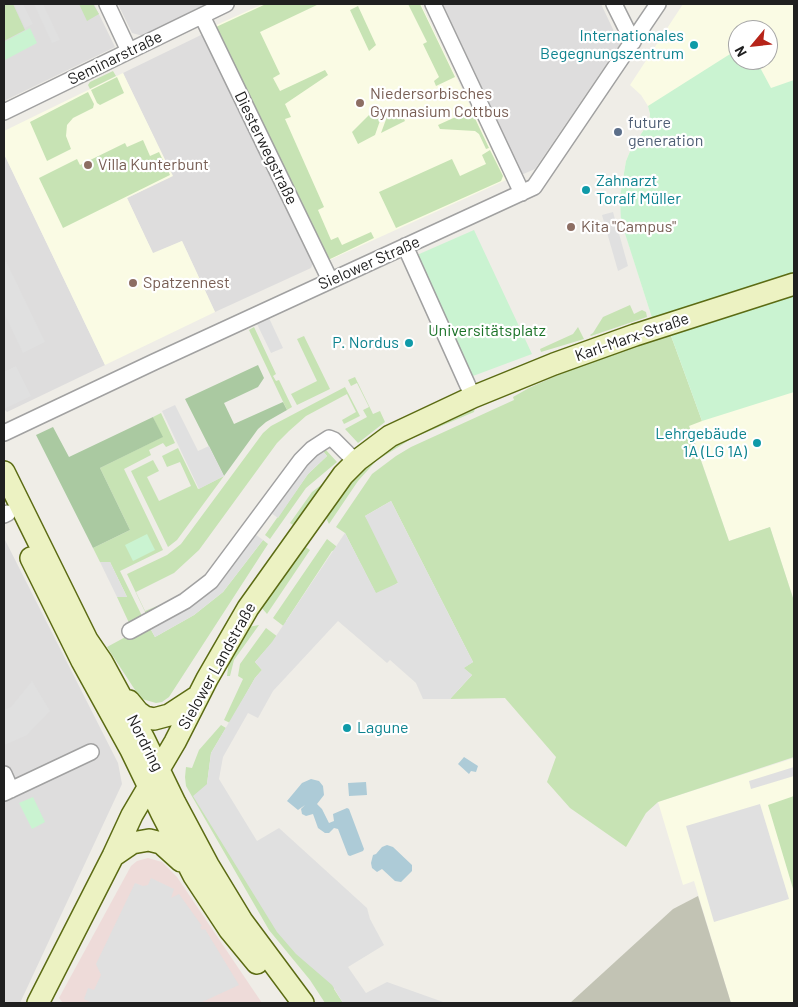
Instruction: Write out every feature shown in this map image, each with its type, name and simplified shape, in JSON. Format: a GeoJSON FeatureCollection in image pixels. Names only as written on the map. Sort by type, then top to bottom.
{"type":"FeatureCollection","features":[{"type":"Feature","properties":{"kind":"main road","name":"Karl-Marx-Straße"},"geometry":{"type":"LineString","coordinates":[[473,397],[580,354],[794,284]]}},
{"type":"Feature","properties":{"kind":"main road","name":"Sielower Landstraße"},"geometry":{"type":"LineString","coordinates":[[38,1003],[132,815],[248,608],[343,475],[372,448],[390,436],[473,397]]}},
{"type":"Feature","properties":{"kind":"main road","name":"Nordring"},"geometry":{"type":"LineString","coordinates":[[4,472],[87,640],[102,662],[154,778],[162,814],[194,876],[229,929],[290,1003]]}},
{"type":"Feature","properties":{"kind":"main road","name":"Nordring"},"geometry":{"type":"LineString","coordinates":[[5,511],[82,661],[242,921],[303,1003]]}},
{"type":"Feature","properties":{"kind":"main road"},"geometry":{"type":"LineString","coordinates":[[102,662],[116,679],[132,705],[138,712],[150,719],[169,715],[198,696]]}},
{"type":"Feature","properties":{"kind":"main road"},"geometry":{"type":"LineString","coordinates":[[113,856],[132,843],[149,840],[161,843],[194,876]]}},
{"type":"Feature","properties":{"kind":"street"},"geometry":{"type":"LineString","coordinates":[[106,4],[129,52]]}},
{"type":"Feature","properties":{"kind":"street","name":"Seminarstraße"},"geometry":{"type":"LineString","coordinates":[[4,112],[226,4]]}},
{"type":"Feature","properties":{"kind":"street"},"geometry":{"type":"LineString","coordinates":[[433,4],[522,193]]}},
{"type":"Feature","properties":{"kind":"street"},"geometry":{"type":"LineString","coordinates":[[614,4],[632,42]]}},
{"type":"Feature","properties":{"kind":"street","name":"Sielower Straße"},"geometry":{"type":"LineString","coordinates":[[4,433],[330,280],[534,187],[658,4]]}},
{"type":"Feature","properties":{"kind":"street","name":"Diesterwegstraße"},"geometry":{"type":"LineString","coordinates":[[202,16],[330,280]]}},
{"type":"Feature","properties":{"kind":"street"},"geometry":{"type":"LineString","coordinates":[[405,246],[473,397]]}},
{"type":"Feature","properties":{"kind":"street"},"geometry":{"type":"LineString","coordinates":[[130,631],[185,601],[211,581],[301,460],[312,449],[329,438],[334,440],[356,462]]}},
{"type":"Feature","properties":{"kind":"street"},"geometry":{"type":"LineString","coordinates":[[4,774],[8,791],[91,752]]}},
{"type":"Feature","properties":{"kind":"shaded area"},"geometry":{"type":"Polygon","coordinates":[[[4,4],[94,4],[115,47],[4,101],[4,4]]]}},
{"type":"Feature","properties":{"kind":"shaded area"},"geometry":{"type":"Polygon","coordinates":[[[14,4],[23,4],[33,24],[25,28],[14,4]]]}},
{"type":"Feature","properties":{"kind":"shaded area"},"geometry":{"type":"Polygon","coordinates":[[[34,4],[43,4],[60,40],[52,43],[34,4]]]}},
{"type":"Feature","properties":{"kind":"shaded area"},"geometry":{"type":"Polygon","coordinates":[[[118,4],[206,4],[143,36],[132,33],[118,4]]]}},
{"type":"Feature","properties":{"kind":"shaded area","name":"Niedersorbisches Gymnasium Cottbus"},"geometry":{"type":"Polygon","coordinates":[[[263,4],[421,4],[506,180],[325,262],[214,26],[263,4]]]}},
{"type":"Feature","properties":{"kind":"shaded area"},"geometry":{"type":"Polygon","coordinates":[[[440,4],[601,4],[620,44],[535,169],[521,175],[440,4]]]}},
{"type":"Feature","properties":{"kind":"shaded area"},"geometry":{"type":"Polygon","coordinates":[[[683,4],[794,4],[794,601],[770,527],[729,541],[689,425],[702,420],[670,333],[652,318],[622,223],[620,197],[626,161],[631,149],[649,122],[648,106],[641,95],[630,85],[683,4]]]}},
{"type":"Feature","properties":{"kind":"shaded area"},"geometry":{"type":"Polygon","coordinates":[[[203,34],[314,261],[311,268],[215,312],[182,241],[153,254],[127,198],[172,176],[123,73],[203,34]]]}},
{"type":"Feature","properties":{"kind":"shaded area"},"geometry":{"type":"Polygon","coordinates":[[[123,73],[173,176],[127,198],[153,253],[182,241],[215,312],[105,365],[4,154],[4,131],[123,73]]]}},
{"type":"Feature","properties":{"kind":"shaded area"},"geometry":{"type":"Polygon","coordinates":[[[4,154],[105,365],[7,412],[4,409],[4,154]]]}},
{"type":"Feature","properties":{"kind":"shaded area"},"geometry":{"type":"Polygon","coordinates":[[[613,212],[628,266],[618,271],[602,215],[613,212]]]}},
{"type":"Feature","properties":{"kind":"shaded area"},"geometry":{"type":"Polygon","coordinates":[[[4,257],[45,342],[23,353],[4,313],[4,257]]]}},
{"type":"Feature","properties":{"kind":"shaded area"},"geometry":{"type":"Polygon","coordinates":[[[269,318],[283,348],[271,353],[257,324],[269,318]]]}},
{"type":"Feature","properties":{"kind":"shaded area"},"geometry":{"type":"Polygon","coordinates":[[[16,366],[31,396],[4,409],[4,372],[16,366]]]}},
{"type":"Feature","properties":{"kind":"shaded area"},"geometry":{"type":"Polygon","coordinates":[[[175,405],[198,451],[209,446],[224,476],[199,489],[162,411],[175,405]]]}},
{"type":"Feature","properties":{"kind":"shaded area"},"geometry":{"type":"Polygon","coordinates":[[[322,450],[327,456],[308,474],[278,518],[271,513],[301,469],[322,450]]]}},
{"type":"Feature","properties":{"kind":"shaded area"},"geometry":{"type":"Polygon","coordinates":[[[391,501],[473,662],[464,668],[472,675],[450,699],[423,699],[416,683],[390,660],[387,663],[338,621],[273,691],[258,718],[248,713],[223,757],[219,779],[257,841],[279,828],[367,908],[370,919],[384,945],[348,967],[366,993],[387,982],[446,1003],[343,1003],[332,985],[296,954],[277,932],[193,796],[207,784],[211,753],[255,678],[262,670],[255,662],[272,642],[345,533],[376,593],[398,583],[365,516],[391,501]]]}},
{"type":"Feature","properties":{"kind":"shaded area"},"geometry":{"type":"Polygon","coordinates":[[[255,534],[263,540],[223,592],[194,615],[155,637],[150,628],[189,607],[216,586],[255,534]]]}},
{"type":"Feature","properties":{"kind":"shaded area"},"geometry":{"type":"Polygon","coordinates":[[[4,538],[118,763],[122,784],[20,1003],[4,1003],[4,538]]]}},
{"type":"Feature","properties":{"kind":"shaded area"},"geometry":{"type":"Polygon","coordinates":[[[100,562],[110,562],[127,597],[117,597],[100,562]]]}},
{"type":"Feature","properties":{"kind":"shaded area"},"geometry":{"type":"Polygon","coordinates":[[[32,681],[50,711],[27,735],[4,745],[4,710],[11,707],[32,681]]]}},
{"type":"Feature","properties":{"kind":"shaded area"},"geometry":{"type":"Polygon","coordinates":[[[794,758],[794,1003],[731,1003],[694,881],[683,885],[658,802],[794,758]]]}},
{"type":"Feature","properties":{"kind":"shaded area"},"geometry":{"type":"Polygon","coordinates":[[[794,767],[794,776],[751,789],[749,781],[794,767]]]}},
{"type":"Feature","properties":{"kind":"shaded area"},"geometry":{"type":"Polygon","coordinates":[[[760,804],[789,899],[714,922],[686,826],[760,804]]]}},
{"type":"Feature","properties":{"kind":"shaded area"},"geometry":{"type":"Polygon","coordinates":[[[148,858],[162,862],[177,877],[262,1003],[63,1003],[59,998],[131,866],[137,861],[148,858]]]}},
{"type":"Feature","properties":{"kind":"shaded area"},"geometry":{"type":"Polygon","coordinates":[[[151,878],[174,889],[171,898],[179,894],[202,926],[200,927],[202,930],[205,929],[239,985],[200,1003],[92,1003],[84,999],[88,988],[94,990],[101,975],[96,964],[135,883],[143,886],[148,885],[151,878]]]}},
{"type":"Feature","properties":{"kind":"shaded area"},"geometry":{"type":"Polygon","coordinates":[[[698,896],[731,1003],[570,1003],[673,909],[698,896]]]}},
{"type":"Feature","properties":{"kind":"green space"},"geometry":{"type":"Polygon","coordinates":[[[4,4],[13,4],[25,30],[4,41],[4,4]]]}},
{"type":"Feature","properties":{"kind":"green space"},"geometry":{"type":"Polygon","coordinates":[[[79,4],[93,4],[99,14],[87,21],[79,4]]]}},
{"type":"Feature","properties":{"kind":"green space"},"geometry":{"type":"Polygon","coordinates":[[[266,4],[319,4],[260,32],[280,74],[273,78],[280,91],[325,70],[328,75],[285,104],[291,117],[285,119],[324,207],[318,210],[331,240],[338,237],[342,245],[371,232],[374,238],[326,261],[216,27],[266,4]]]}},
{"type":"Feature","properties":{"kind":"green space"},"geometry":{"type":"Polygon","coordinates":[[[408,4],[420,4],[455,77],[436,86],[434,81],[439,77],[423,44],[427,42],[408,4]]]}},
{"type":"Feature","properties":{"kind":"green space"},"geometry":{"type":"Polygon","coordinates":[[[358,6],[376,45],[369,51],[350,10],[358,6]]]}},
{"type":"Feature","properties":{"kind":"green space"},"geometry":{"type":"Polygon","coordinates":[[[30,28],[37,43],[5,60],[4,42],[30,28]]]}},
{"type":"Feature","properties":{"kind":"green space"},"geometry":{"type":"Polygon","coordinates":[[[728,55],[728,70],[761,70],[771,88],[794,80],[794,274],[652,318],[621,221],[620,197],[626,161],[631,149],[649,122],[648,106],[728,55]]]}},
{"type":"Feature","properties":{"kind":"green space"},"geometry":{"type":"Polygon","coordinates":[[[113,71],[116,76],[90,89],[88,85],[90,82],[113,71]]]}},
{"type":"Feature","properties":{"kind":"green space"},"geometry":{"type":"Polygon","coordinates":[[[117,77],[124,93],[100,105],[97,103],[91,90],[117,77]]]}},
{"type":"Feature","properties":{"kind":"green space"},"geometry":{"type":"Polygon","coordinates":[[[88,92],[94,104],[93,108],[73,118],[67,125],[66,136],[71,149],[47,161],[30,122],[88,92]]]}},
{"type":"Feature","properties":{"kind":"green space"},"geometry":{"type":"Polygon","coordinates":[[[375,109],[383,112],[375,135],[358,144],[352,132],[375,109]]]}},
{"type":"Feature","properties":{"kind":"green space"},"geometry":{"type":"Polygon","coordinates":[[[471,110],[489,148],[486,149],[479,134],[475,131],[440,129],[438,125],[471,110]]]}},
{"type":"Feature","properties":{"kind":"green space"},"geometry":{"type":"Polygon","coordinates":[[[388,114],[402,115],[405,121],[381,133],[388,114]]]}},
{"type":"Feature","properties":{"kind":"green space"},"geometry":{"type":"Polygon","coordinates":[[[143,140],[150,156],[159,152],[170,175],[63,228],[39,178],[77,159],[80,165],[125,143],[127,147],[143,140]]]}},
{"type":"Feature","properties":{"kind":"green space"},"geometry":{"type":"Polygon","coordinates":[[[490,150],[503,176],[501,181],[396,228],[379,192],[452,159],[460,176],[486,164],[482,155],[490,150]]]}},
{"type":"Feature","properties":{"kind":"green space","name":"Universitätsplatz"},"geometry":{"type":"Polygon","coordinates":[[[474,230],[532,354],[473,376],[417,255],[474,230]]]}},
{"type":"Feature","properties":{"kind":"green space"},"geometry":{"type":"Polygon","coordinates":[[[794,294],[794,392],[702,421],[670,333],[794,294]]]}},
{"type":"Feature","properties":{"kind":"green space"},"geometry":{"type":"Polygon","coordinates":[[[630,305],[634,314],[642,310],[646,312],[647,317],[590,335],[603,317],[630,305]]]}},
{"type":"Feature","properties":{"kind":"green space"},"geometry":{"type":"Polygon","coordinates":[[[254,327],[276,374],[273,376],[276,381],[279,380],[292,407],[287,410],[249,330],[254,327]]]}},
{"type":"Feature","properties":{"kind":"green space"},"geometry":{"type":"Polygon","coordinates":[[[578,327],[584,339],[541,352],[540,349],[573,334],[578,327]]]}},
{"type":"Feature","properties":{"kind":"green space"},"geometry":{"type":"Polygon","coordinates":[[[670,333],[702,421],[689,426],[729,541],[770,527],[794,601],[794,757],[658,802],[646,813],[626,847],[570,808],[547,782],[556,757],[505,698],[450,699],[472,675],[463,668],[473,662],[391,501],[365,516],[407,577],[377,596],[345,533],[336,527],[372,474],[411,447],[514,400],[513,397],[529,388],[587,362],[670,333]]]}},
{"type":"Feature","properties":{"kind":"green space"},"geometry":{"type":"Polygon","coordinates":[[[304,336],[330,389],[297,405],[291,394],[317,381],[297,339],[304,336]]]}},
{"type":"Feature","properties":{"kind":"green space"},"geometry":{"type":"Polygon","coordinates":[[[258,365],[264,378],[258,387],[224,403],[234,424],[283,402],[287,410],[258,429],[224,476],[185,399],[258,365]]]}},
{"type":"Feature","properties":{"kind":"green space"},"geometry":{"type":"Polygon","coordinates":[[[355,377],[373,414],[380,411],[385,422],[358,443],[345,429],[367,417],[363,410],[369,407],[357,383],[351,386],[348,380],[355,377]]]}},
{"type":"Feature","properties":{"kind":"green space"},"geometry":{"type":"Polygon","coordinates":[[[345,387],[360,416],[344,424],[342,420],[356,412],[347,394],[306,416],[289,431],[277,443],[199,550],[174,573],[136,592],[145,611],[157,606],[159,610],[147,616],[127,574],[167,555],[181,544],[263,433],[271,426],[345,387]]]}},
{"type":"Feature","properties":{"kind":"green space"},"geometry":{"type":"Polygon","coordinates":[[[475,407],[474,412],[411,439],[376,461],[358,481],[329,524],[326,518],[343,486],[395,443],[475,407]]]}},
{"type":"Feature","properties":{"kind":"green space"},"geometry":{"type":"Polygon","coordinates":[[[161,413],[175,443],[166,447],[163,443],[149,450],[151,455],[124,469],[163,550],[120,571],[143,618],[130,625],[117,597],[127,597],[110,562],[100,562],[93,548],[130,530],[100,468],[162,437],[153,417],[161,413]]]}},
{"type":"Feature","properties":{"kind":"green space"},"geometry":{"type":"Polygon","coordinates":[[[153,417],[163,437],[100,468],[130,530],[93,548],[36,435],[53,427],[69,457],[153,417]]]}},
{"type":"Feature","properties":{"kind":"green space"},"geometry":{"type":"Polygon","coordinates":[[[178,448],[198,489],[224,476],[177,540],[168,547],[131,471],[153,460],[159,471],[147,477],[159,501],[191,486],[180,462],[167,467],[162,456],[178,448]]]}},
{"type":"Feature","properties":{"kind":"green space"},"geometry":{"type":"Polygon","coordinates":[[[322,450],[326,450],[337,462],[306,488],[270,539],[265,535],[308,474],[327,456],[322,450]]]}},
{"type":"Feature","properties":{"kind":"green space"},"geometry":{"type":"Polygon","coordinates":[[[334,475],[296,527],[290,523],[312,492],[334,475]]]}},
{"type":"Feature","properties":{"kind":"green space"},"geometry":{"type":"Polygon","coordinates":[[[147,534],[155,550],[133,561],[125,545],[147,534]]]}},
{"type":"Feature","properties":{"kind":"green space"},"geometry":{"type":"Polygon","coordinates":[[[327,539],[338,550],[332,551],[286,621],[286,628],[273,618],[327,539]]]}},
{"type":"Feature","properties":{"kind":"green space"},"geometry":{"type":"Polygon","coordinates":[[[263,540],[268,544],[169,697],[162,702],[156,703],[142,699],[107,647],[131,634],[150,628],[155,637],[194,615],[223,592],[263,540]]]}},
{"type":"Feature","properties":{"kind":"green space"},"geometry":{"type":"Polygon","coordinates":[[[304,546],[310,550],[267,614],[261,607],[304,546]]]}},
{"type":"Feature","properties":{"kind":"green space"},"geometry":{"type":"Polygon","coordinates":[[[259,625],[234,660],[230,676],[227,676],[229,660],[248,627],[259,625]]]}},
{"type":"Feature","properties":{"kind":"green space"},"geometry":{"type":"Polygon","coordinates":[[[266,628],[282,640],[272,643],[255,662],[262,670],[255,678],[230,723],[224,720],[243,679],[238,676],[240,664],[266,628]]]}},
{"type":"Feature","properties":{"kind":"green space"},"geometry":{"type":"Polygon","coordinates":[[[221,725],[226,728],[211,753],[207,784],[336,977],[334,989],[343,1003],[325,1003],[310,980],[269,930],[186,786],[186,767],[192,768],[199,750],[221,725]]]}},
{"type":"Feature","properties":{"kind":"green space"},"geometry":{"type":"Polygon","coordinates":[[[794,796],[794,892],[768,805],[794,796]]]}},
{"type":"Feature","properties":{"kind":"green space"},"geometry":{"type":"Polygon","coordinates":[[[33,797],[45,822],[32,829],[19,803],[33,797]]]}},
{"type":"Feature","properties":{"kind":"water"},"geometry":{"type":"Polygon","coordinates":[[[464,757],[478,766],[476,772],[471,771],[469,774],[458,764],[464,757]]]}},
{"type":"Feature","properties":{"kind":"water"},"geometry":{"type":"Polygon","coordinates":[[[311,779],[319,781],[323,786],[324,795],[317,804],[322,809],[329,823],[334,821],[333,814],[347,808],[349,809],[364,849],[363,851],[348,855],[338,829],[334,828],[329,833],[325,833],[318,828],[313,814],[306,816],[302,814],[301,809],[305,805],[298,810],[287,801],[302,783],[311,779]]]}},
{"type":"Feature","properties":{"kind":"water"},"geometry":{"type":"Polygon","coordinates":[[[366,782],[367,795],[349,796],[348,783],[366,782]]]}},
{"type":"Feature","properties":{"kind":"water"},"geometry":{"type":"Polygon","coordinates":[[[387,845],[393,847],[412,865],[412,871],[401,882],[395,881],[382,869],[377,872],[372,868],[373,855],[387,845]]]}},
{"type":"Feature","properties":{"kind":"place","name":"Internationales Begegnungszentrum"},"geometry":{"type":"Point","coordinates":[694,45]}},
{"type":"Feature","properties":{"kind":"place","name":"Niedersorbisches Gymnasium Cottbus"},"geometry":{"type":"Point","coordinates":[360,103]}},
{"type":"Feature","properties":{"kind":"place","name":"future generation"},"geometry":{"type":"Point","coordinates":[618,132]}},
{"type":"Feature","properties":{"kind":"place","name":"Villa Kunterbunt"},"geometry":{"type":"Point","coordinates":[88,165]}},
{"type":"Feature","properties":{"kind":"place","name":"Zahnarzt Toralf Müller"},"geometry":{"type":"Point","coordinates":[586,190]}},
{"type":"Feature","properties":{"kind":"place","name":"Kita \"Campus\""},"geometry":{"type":"Point","coordinates":[571,227]}},
{"type":"Feature","properties":{"kind":"place","name":"Spatzennest"},"geometry":{"type":"Point","coordinates":[133,283]}},
{"type":"Feature","properties":{"kind":"place","name":"P. Nordus"},"geometry":{"type":"Point","coordinates":[409,343]}},
{"type":"Feature","properties":{"kind":"place","name":"Lehrgebäude 1A (LG 1A)"},"geometry":{"type":"Point","coordinates":[757,443]}},
{"type":"Feature","properties":{"kind":"place","name":"Lagune"},"geometry":{"type":"Point","coordinates":[347,728]}}]}
